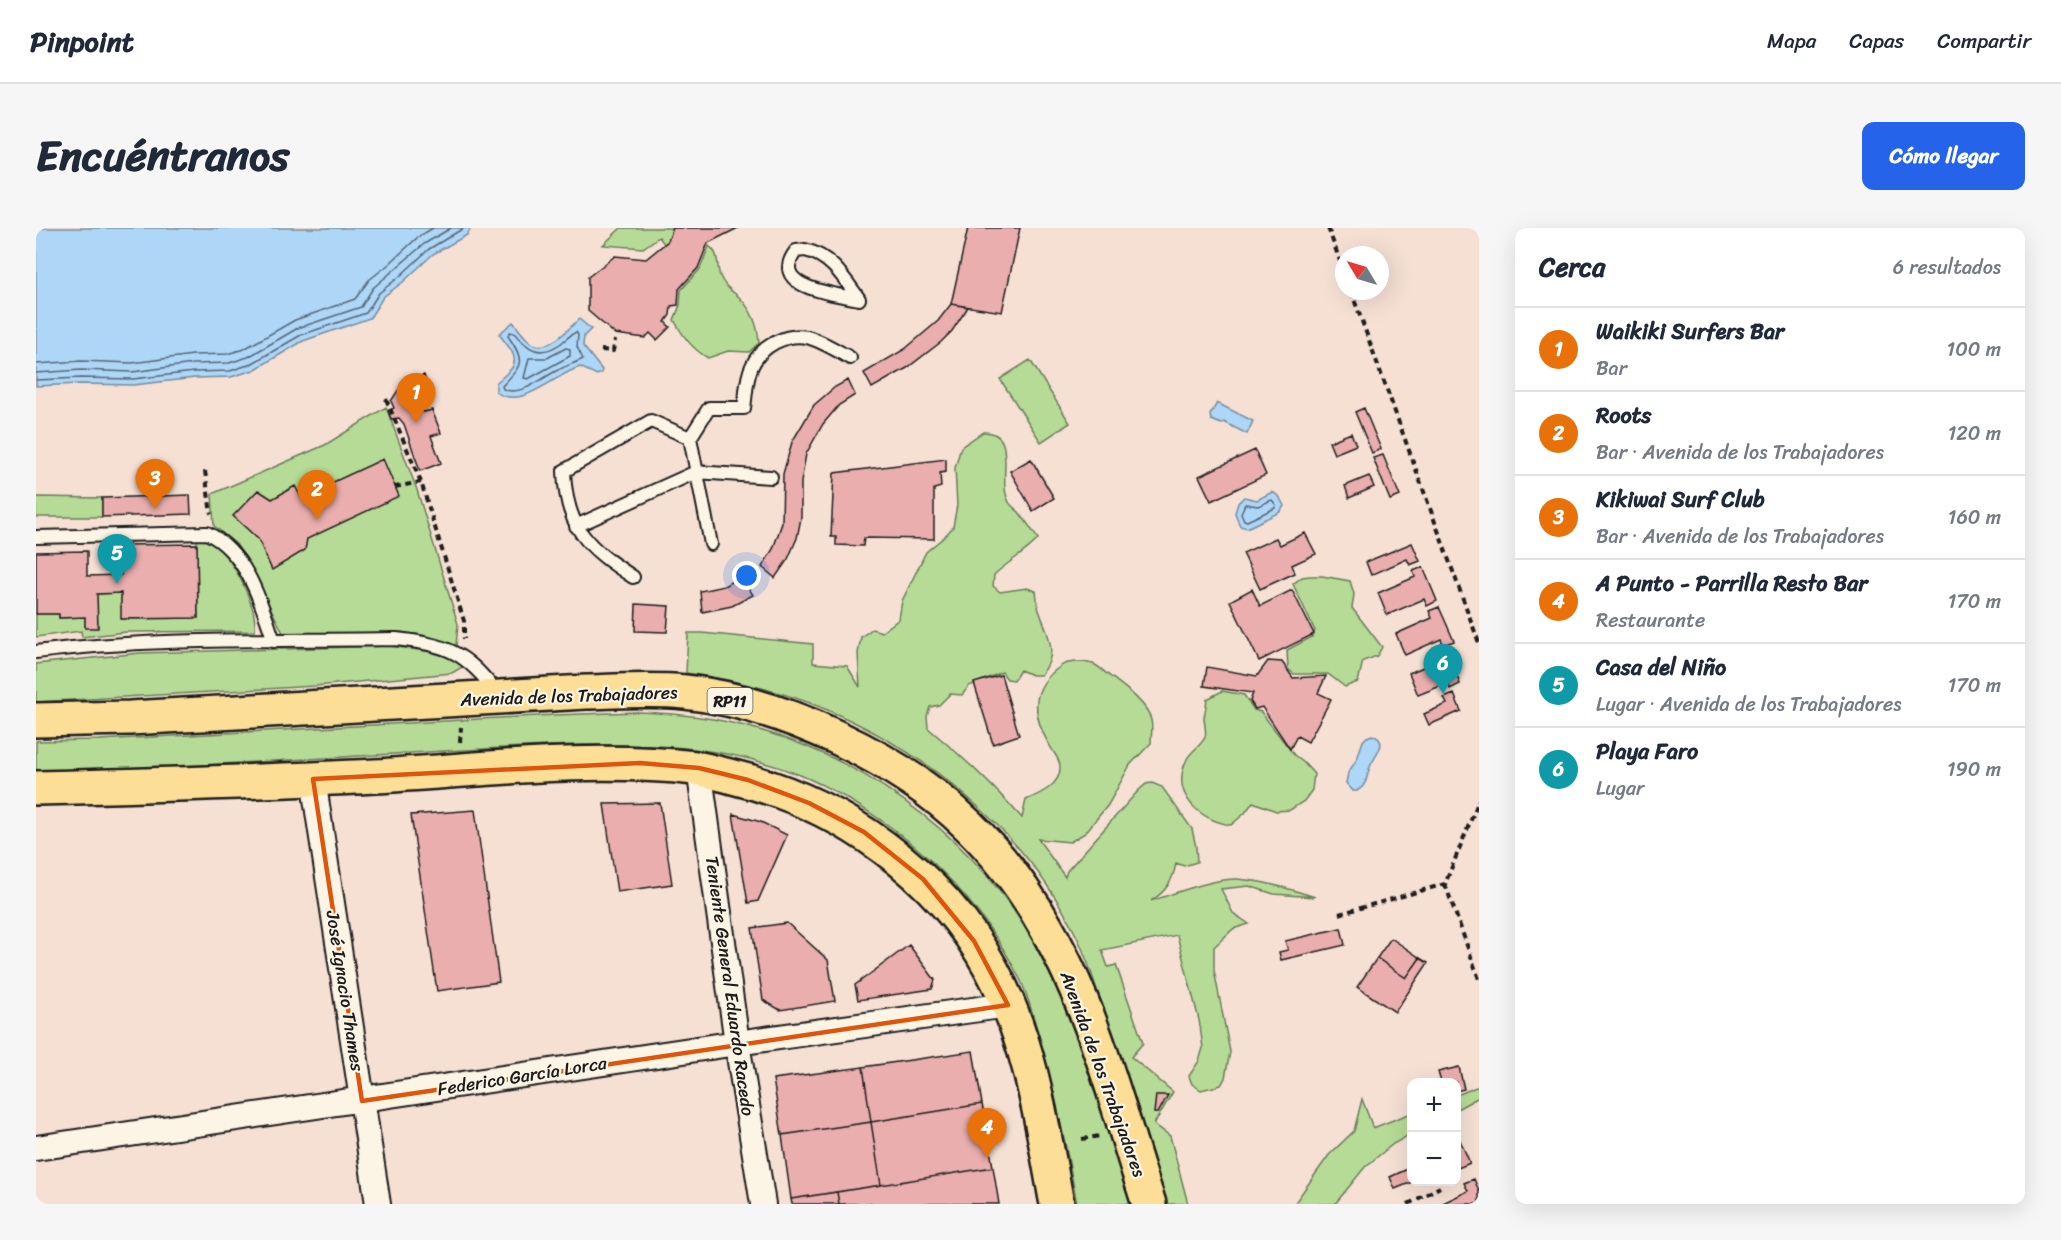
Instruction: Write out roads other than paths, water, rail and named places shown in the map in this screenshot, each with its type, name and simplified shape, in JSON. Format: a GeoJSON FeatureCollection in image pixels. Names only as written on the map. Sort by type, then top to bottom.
{"type":"FeatureCollection","features":[{"type":"Feature","properties":{"kind":"main road","name":"Avenida de los Trabajadores"},"geometry":{"type":"LineString","coordinates":[[36,720],[130,718],[586,692],[676,692],[748,704],[792,719],[869,754],[934,796],[966,823],[1011,874],[1047,929],[1081,1000],[1149,1204]]}},
{"type":"Feature","properties":{"kind":"main road"},"geometry":{"type":"LineString","coordinates":[[36,789],[313,779],[534,766],[640,763],[699,768],[748,780],[799,799],[864,832],[890,850],[923,879],[974,941],[992,970],[1022,1039],[1057,1204]]}},
{"type":"Feature","properties":{"kind":"street","name":"Teniente General Eduardo Racedo"},"geometry":{"type":"LineString","coordinates":[[699,768],[737,1043],[763,1204]]}},
{"type":"Feature","properties":{"kind":"street","name":"José Ignacio Thames"},"geometry":{"type":"LineString","coordinates":[[313,779],[378,1204]]}},
{"type":"Feature","properties":{"kind":"street","name":"Federico García Lorca"},"geometry":{"type":"LineString","coordinates":[[36,1148],[362,1101],[737,1043],[1008,1005]]}},
{"type":"Feature","properties":{"kind":"lane"},"geometry":{"type":"LineString","coordinates":[[796,251],[819,253],[831,263],[859,299],[809,288],[798,283],[789,271],[789,260],[796,251]]}},
{"type":"Feature","properties":{"kind":"lane"},"geometry":{"type":"LineString","coordinates":[[711,544],[690,438],[709,408],[744,408],[751,366],[771,344],[788,338],[806,337],[827,345],[850,358]]}},
{"type":"Feature","properties":{"kind":"lane"},"geometry":{"type":"LineString","coordinates":[[633,577],[608,561],[591,546],[576,526],[565,495],[564,471],[651,421],[690,438]]}},
{"type":"Feature","properties":{"kind":"lane"},"geometry":{"type":"LineString","coordinates":[[576,526],[696,472],[771,477]]}},
{"type":"Feature","properties":{"kind":"lane"},"geometry":{"type":"LineString","coordinates":[[36,537],[207,533],[219,538],[231,549],[241,565],[263,608],[274,641]]}},
{"type":"Feature","properties":{"kind":"lane"},"geometry":{"type":"LineString","coordinates":[[36,652],[166,641],[396,639],[420,642],[465,657],[501,697]]}},
{"type":"Feature","properties":{"kind":"water"},"geometry":{"type":"Polygon","coordinates":[[[36,228],[471,228],[467,235],[433,254],[383,297],[370,318],[303,341],[254,370],[231,377],[195,378],[133,385],[36,386],[36,228]]]}},
{"type":"Feature","properties":{"kind":"water"},"geometry":{"type":"Polygon","coordinates":[[[579,319],[591,329],[584,336],[583,346],[602,370],[601,373],[597,375],[580,367],[538,389],[517,397],[506,397],[496,392],[496,383],[514,364],[511,351],[499,334],[513,322],[533,344],[546,345],[559,338],[579,319]]]}},
{"type":"Feature","properties":{"kind":"water"},"geometry":{"type":"Polygon","coordinates":[[[1217,403],[1253,421],[1247,434],[1224,422],[1221,424],[1211,420],[1210,415],[1217,403]]]}},
{"type":"Feature","properties":{"kind":"water"},"geometry":{"type":"Polygon","coordinates":[[[1272,492],[1279,496],[1284,506],[1280,512],[1247,528],[1240,526],[1235,513],[1238,503],[1244,497],[1257,500],[1272,492]]]}},
{"type":"Feature","properties":{"kind":"water"},"geometry":{"type":"Polygon","coordinates":[[[1372,735],[1380,741],[1380,749],[1370,767],[1365,783],[1361,789],[1353,791],[1346,783],[1348,773],[1357,759],[1363,741],[1372,735]]]}},
{"type":"Feature","properties":{"kind":"place","name":"Waikiki Surfers Bar"},"geometry":{"type":"Point","coordinates":[416,423]}},
{"type":"Feature","properties":{"kind":"place","name":"Kikiwai Surf Club"},"geometry":{"type":"Point","coordinates":[155,509]}},
{"type":"Feature","properties":{"kind":"place","name":"Roots"},"geometry":{"type":"Point","coordinates":[317,520]}},
{"type":"Feature","properties":{"kind":"place","name":"Casa del Niño"},"geometry":{"type":"Point","coordinates":[117,584]}},
{"type":"Feature","properties":{"kind":"place","name":"Playa Faro"},"geometry":{"type":"Point","coordinates":[1443,694]}},
{"type":"Feature","properties":{"kind":"place","name":"A Punto - Parrilla Resto Bar"},"geometry":{"type":"Point","coordinates":[987,1158]}}]}
